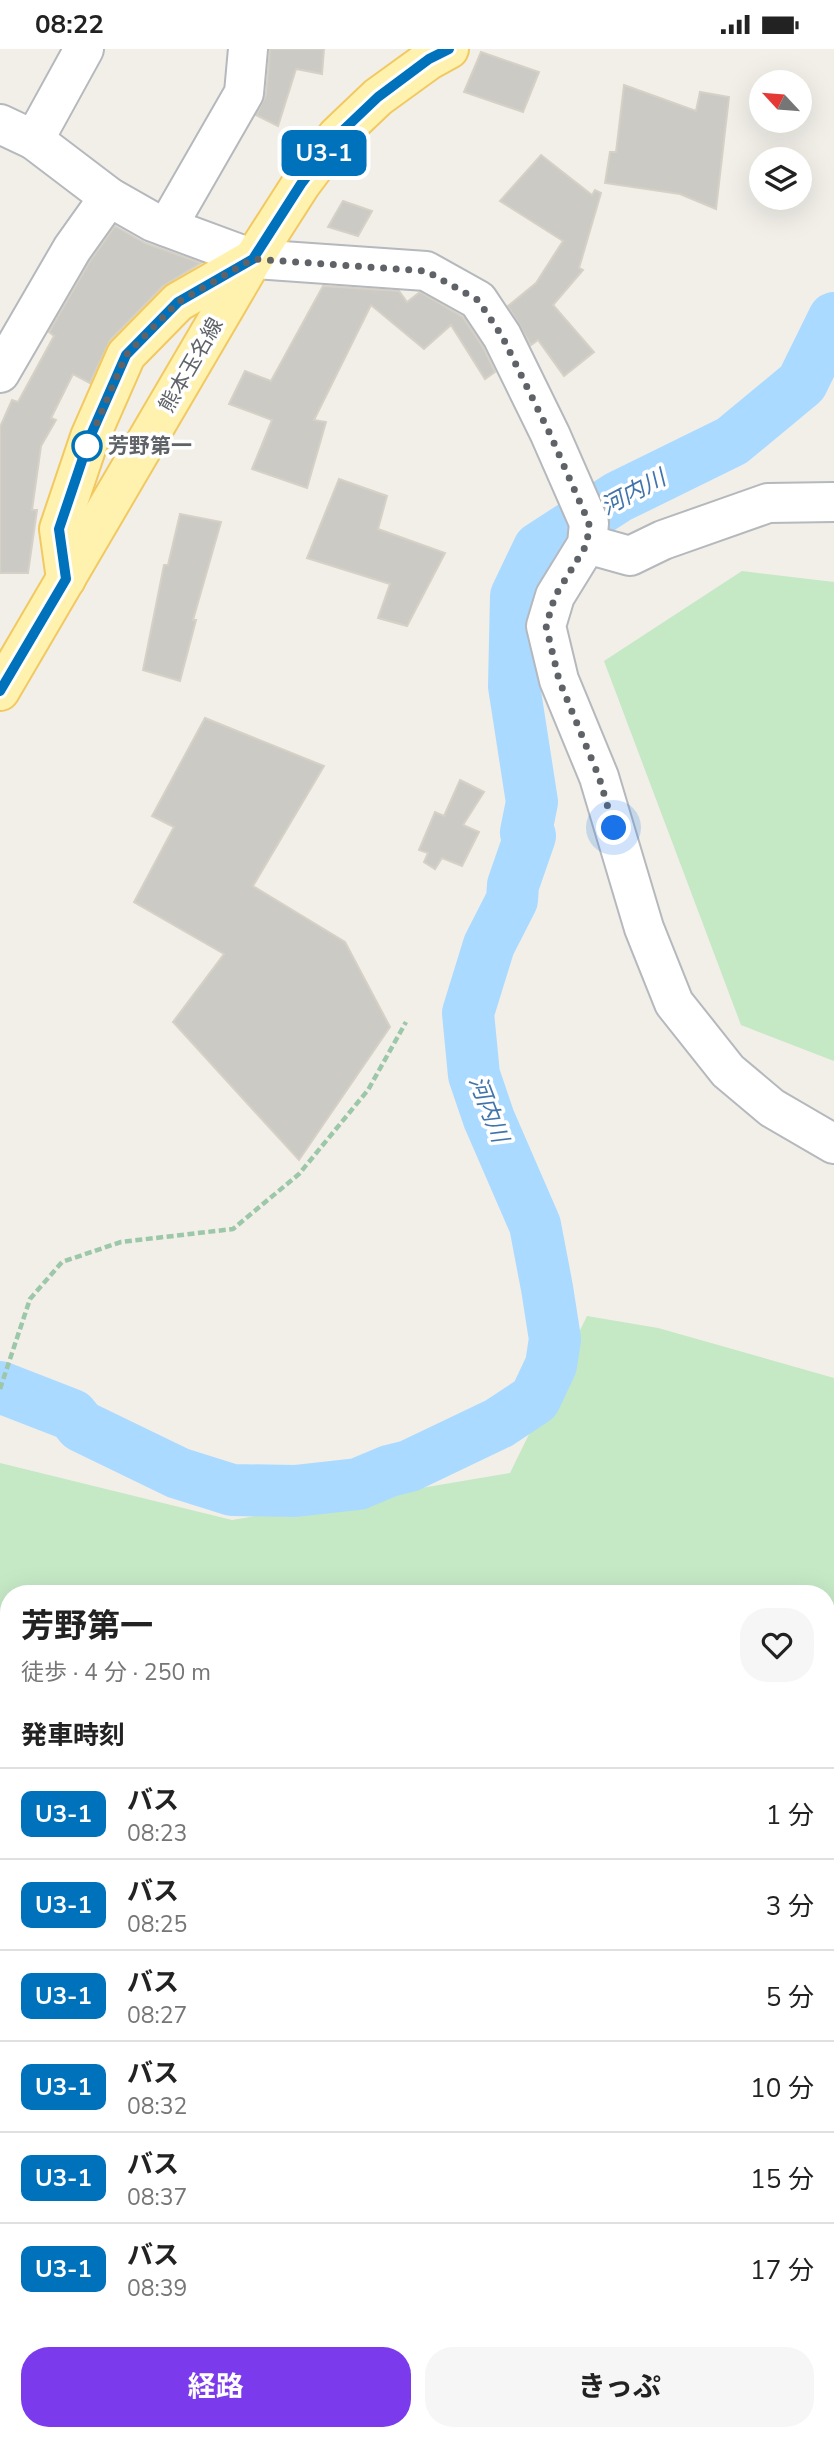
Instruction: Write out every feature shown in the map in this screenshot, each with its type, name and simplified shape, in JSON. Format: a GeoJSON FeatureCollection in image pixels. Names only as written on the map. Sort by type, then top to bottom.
{"type":"FeatureCollection","features":[{"type":"Feature","properties":{"kind":"main road","name":"熊本玉名線"},"geometry":{"type":"LineString","coordinates":[[0,691],[253,259],[301,184],[337,136],[378,97],[429,59],[449,49]]}},
{"type":"Feature","properties":{"kind":"main road","name":"熊本玉名線"},"geometry":{"type":"LineString","coordinates":[[66,579],[59,529],[90,437],[126,355],[178,302],[253,259]]}},
{"type":"Feature","properties":{"kind":"street"},"geometry":{"type":"LineString","coordinates":[[34,140],[84,49]]}},
{"type":"Feature","properties":{"kind":"street"},"geometry":{"type":"LineString","coordinates":[[167,227],[244,93],[248,49]]}},
{"type":"Feature","properties":{"kind":"street"},"geometry":{"type":"LineString","coordinates":[[0,124],[34,140],[109,197],[153,222],[253,259],[426,271],[478,300],[502,336],[550,434],[589,523],[587,544],[555,596],[546,626],[559,680],[599,777],[644,928],[674,1003],[728,1071],[772,1108],[834,1144]]}},
{"type":"Feature","properties":{"kind":"street"},"geometry":{"type":"LineString","coordinates":[[0,373],[72,249],[109,197]]}},
{"type":"Feature","properties":{"kind":"street"},"geometry":{"type":"LineString","coordinates":[[587,544],[630,556],[663,540],[768,503],[834,502]]}},
{"type":"Feature","properties":{"kind":"path"},"geometry":{"type":"LineString","coordinates":[[0,1389],[30,1299],[62,1262],[121,1242],[233,1229],[299,1174],[368,1090],[406,1022]]}},
{"type":"Feature","properties":{"kind":"green space"},"geometry":{"type":"Polygon","coordinates":[[[742,571],[834,582],[834,1061],[741,1025],[604,661],[742,571]]]}},
{"type":"Feature","properties":{"kind":"green space"},"geometry":{"type":"Polygon","coordinates":[[[587,1316],[658,1328],[834,1378],[834,1585],[0,1585],[0,1463],[232,1520],[510,1473],[587,1316]]]}},
{"type":"Feature","properties":{"kind":"building"},"geometry":{"type":"Polygon","coordinates":[[[270,49],[324,49],[322,74],[296,69],[278,126],[256,115],[266,95],[270,49]]]}},
{"type":"Feature","properties":{"kind":"building"},"geometry":{"type":"Polygon","coordinates":[[[481,52],[539,72],[523,112],[464,92],[481,52]]]}},
{"type":"Feature","properties":{"kind":"building"},"geometry":{"type":"Polygon","coordinates":[[[624,85],[696,111],[700,92],[729,97],[716,209],[680,194],[605,183],[610,152],[616,152],[624,85]]]}},
{"type":"Feature","properties":{"kind":"building"},"geometry":{"type":"Polygon","coordinates":[[[541,155],[592,195],[595,190],[601,193],[579,268],[583,270],[553,305],[594,352],[564,376],[538,340],[531,345],[508,306],[536,283],[563,241],[500,201],[541,155]]]}},
{"type":"Feature","properties":{"kind":"building"},"geometry":{"type":"Polygon","coordinates":[[[343,201],[372,211],[358,236],[328,227],[343,201]]]}},
{"type":"Feature","properties":{"kind":"building"},"geometry":{"type":"Polygon","coordinates":[[[115,226],[145,243],[201,263],[163,286],[110,340],[90,383],[73,374],[51,418],[56,420],[41,446],[32,510],[37,510],[28,573],[0,573],[0,427],[12,400],[18,402],[54,336],[49,332],[90,261],[115,226]]]}},
{"type":"Feature","properties":{"kind":"building"},"geometry":{"type":"Polygon","coordinates":[[[323,286],[399,291],[407,302],[420,292],[463,317],[483,347],[495,372],[485,379],[451,325],[424,349],[371,305],[314,420],[326,422],[307,488],[252,469],[272,420],[229,404],[245,371],[271,381],[323,286]]]}},
{"type":"Feature","properties":{"kind":"building"},"geometry":{"type":"Polygon","coordinates":[[[339,479],[387,496],[378,529],[445,553],[407,626],[378,618],[390,584],[307,558],[339,479]]]}},
{"type":"Feature","properties":{"kind":"building"},"geometry":{"type":"Polygon","coordinates":[[[180,514],[221,522],[193,620],[196,620],[180,681],[143,670],[164,565],[168,565],[180,514]]]}},
{"type":"Feature","properties":{"kind":"building"},"geometry":{"type":"Polygon","coordinates":[[[205,718],[324,766],[253,886],[345,942],[390,1027],[299,1160],[173,1022],[224,954],[134,902],[174,827],[152,816],[205,718]]]}},
{"type":"Feature","properties":{"kind":"building"},"geometry":{"type":"Polygon","coordinates":[[[460,780],[484,792],[463,825],[479,832],[462,866],[442,858],[435,869],[424,862],[428,853],[419,850],[435,812],[444,816],[460,780]]]}},
{"type":"Feature","properties":{"kind":"waterway","name":"河内川"},"geometry":{"type":"LineString","coordinates":[[0,1387],[72,1415],[81,1426],[178,1473],[232,1490],[295,1491],[358,1484],[409,1466],[499,1423],[535,1399],[551,1365],[555,1339],[547,1288],[535,1225],[489,1119],[474,1075],[468,1013],[489,945],[512,900],[513,885],[530,836],[526,832],[532,802],[514,686],[516,596],[539,548],[618,497],[732,441],[802,383],[834,318]]}},
{"type":"Feature","properties":{"kind":"bus line","name":"U3-1"},"geometry":{"type":"LineString","coordinates":[[0,691],[66,579],[59,529],[90,437],[126,355],[178,302],[253,259],[301,184],[337,136],[378,97],[429,59],[449,49]]}},
{"type":"Feature","properties":{"kind":"place","name":"芳野第一"},"geometry":{"type":"Point","coordinates":[87,446]}},
{"type":"Feature","properties":{"kind":"route"},"geometry":{"type":"LineString","coordinates":[[87,446],[126,355],[178,302],[253,259],[426,271],[478,300],[502,336],[550,434],[589,523],[587,544],[555,596],[546,626],[559,680],[599,777],[614,828]]}}]}
